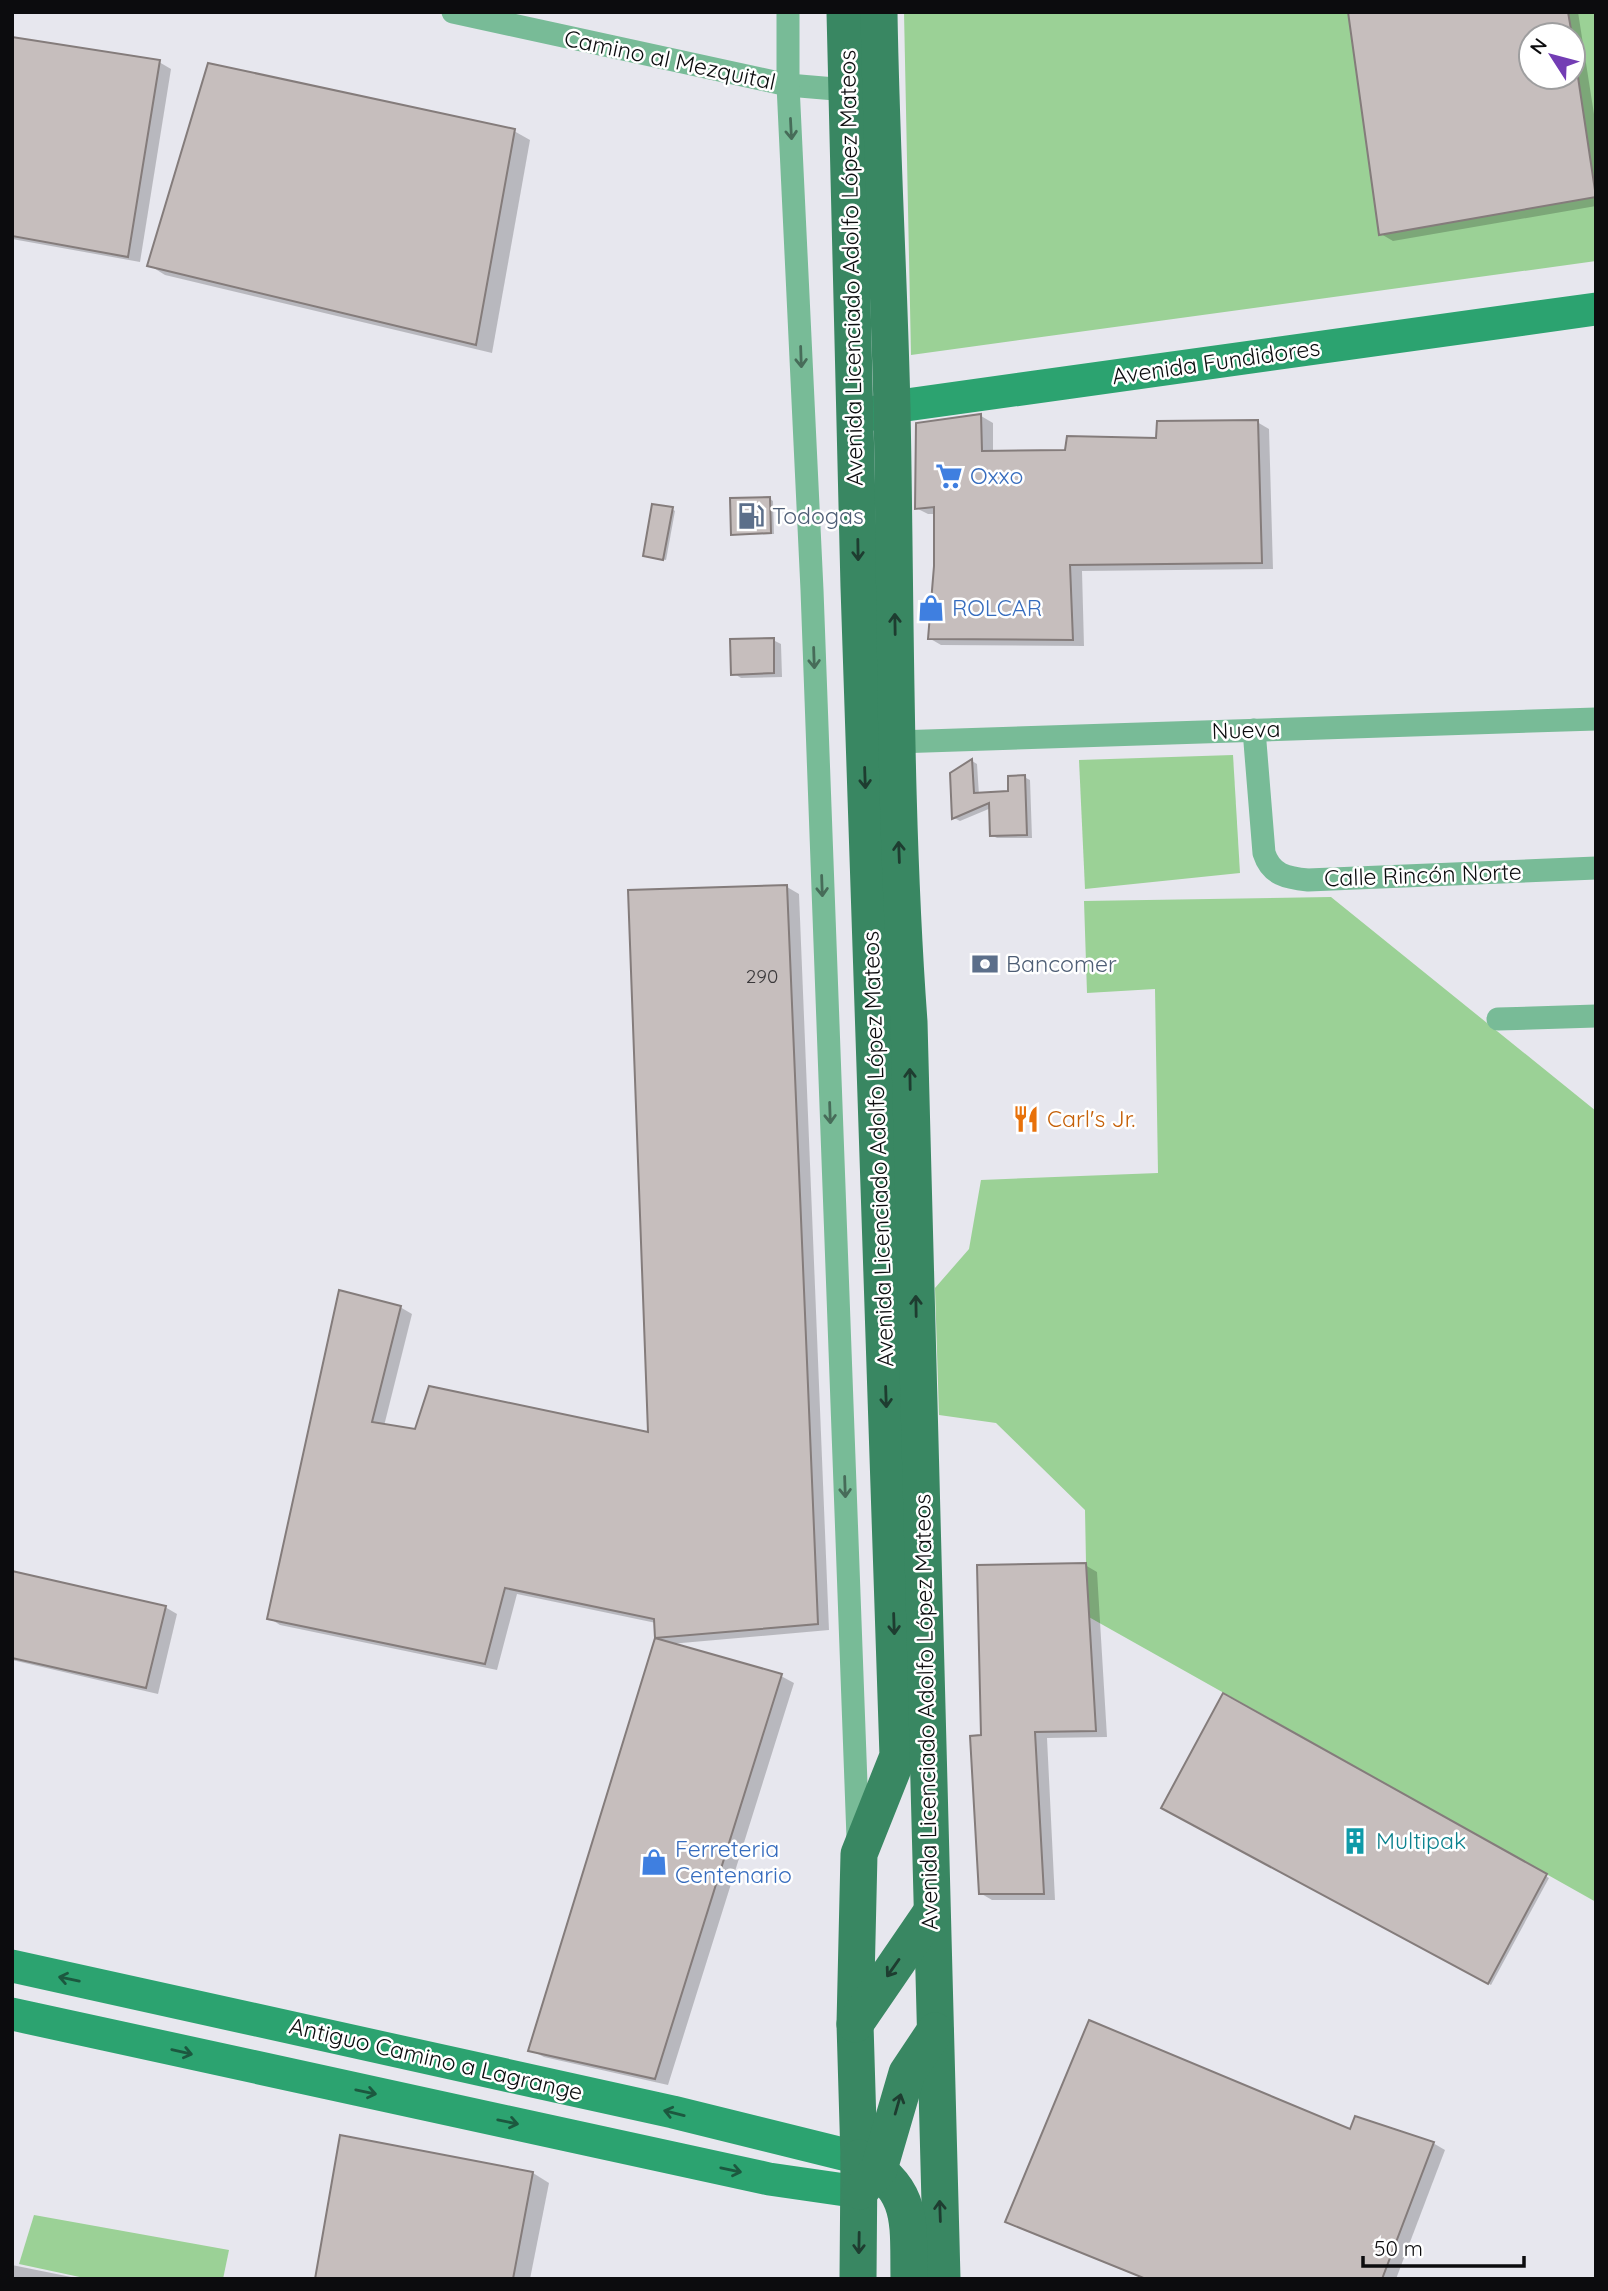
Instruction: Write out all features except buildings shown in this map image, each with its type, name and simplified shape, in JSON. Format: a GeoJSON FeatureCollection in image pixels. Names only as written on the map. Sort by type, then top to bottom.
{"type":"FeatureCollection","features":[{"type":"Feature","properties":{"kind":"main road","name":"Avenida Licenciado Adolfo López Mateos"},"geometry":{"type":"LineString","coordinates":[[845,12],[859,587],[898,1756],[859,1854],[855,2024],[866,2173],[858,2279]]}},
{"type":"Feature","properties":{"kind":"main road","name":"Avenida Licenciado Adolfo López Mateos"},"geometry":{"type":"LineString","coordinates":[[879,12],[892,407],[896,741],[902,923],[909,1022],[942,2279]]}},
{"type":"Feature","properties":{"kind":"main road"},"geometry":{"type":"LineString","coordinates":[[855,2024],[931,1913],[918,1901],[913,1891],[898,1756]]}},
{"type":"Feature","properties":{"kind":"main road"},"geometry":{"type":"LineString","coordinates":[[909,2279],[905,2212],[895,2186],[866,2173],[907,2073],[935,2031]]}},
{"type":"Feature","properties":{"kind":"street","name":"Camino al Mezquital"},"geometry":{"type":"LineString","coordinates":[[453,12],[789,85],[847,90]]}},
{"type":"Feature","properties":{"kind":"street"},"geometry":{"type":"LineString","coordinates":[[788,12],[859,1854]]}},
{"type":"Feature","properties":{"kind":"street","name":"Avenida Fundidores"},"geometry":{"type":"LineString","coordinates":[[855,420],[892,407],[1590,313]]}},
{"type":"Feature","properties":{"kind":"street","name":"Nueva"},"geometry":{"type":"LineString","coordinates":[[896,741],[1596,719]]}},
{"type":"Feature","properties":{"kind":"street","name":"Calle Rincón Norte"},"geometry":{"type":"LineString","coordinates":[[1254,730],[1264,853],[1272,869],[1280,875],[1290,879],[1308,880],[1596,868]]}},
{"type":"Feature","properties":{"kind":"street"},"geometry":{"type":"LineString","coordinates":[[1498,1019],[1596,1016]]}},
{"type":"Feature","properties":{"kind":"street","name":"Antiguo Camino a Lagrange"},"geometry":{"type":"LineString","coordinates":[[12,1966],[660,2109],[866,2173]]}},
{"type":"Feature","properties":{"kind":"street","name":"Antiguo Camino a Lagrange"},"geometry":{"type":"LineString","coordinates":[[12,2014],[769,2179],[866,2173]]}},
{"type":"Feature","properties":{"kind":"green space"},"geometry":{"type":"Polygon","coordinates":[[[904,12],[1596,12],[1596,261],[911,355],[904,12]]]}},
{"type":"Feature","properties":{"kind":"green space"},"geometry":{"type":"Polygon","coordinates":[[[1233,755],[1240,873],[1085,889],[1079,760],[1233,755]]]}},
{"type":"Feature","properties":{"kind":"green space"},"geometry":{"type":"Polygon","coordinates":[[[1331,897],[1596,1111],[1596,1902],[1087,1616],[1085,1510],[996,1423],[939,1415],[935,1288],[969,1249],[981,1180],[1158,1173],[1155,989],[1087,993],[1084,901],[1331,897]]]}},
{"type":"Feature","properties":{"kind":"green space"},"geometry":{"type":"Polygon","coordinates":[[[34,2215],[229,2250],[223,2279],[89,2279],[19,2264],[34,2215]]]}},
{"type":"Feature","properties":{"kind":"place","name":"Oxxo"},"geometry":{"type":"Point","coordinates":[949,476]}},
{"type":"Feature","properties":{"kind":"place","name":"Todogas"},"geometry":{"type":"Point","coordinates":[751,516]}},
{"type":"Feature","properties":{"kind":"place","name":"ROLCAR"},"geometry":{"type":"Point","coordinates":[931,608]}},
{"type":"Feature","properties":{"kind":"place","name":"Bancomer"},"geometry":{"type":"Point","coordinates":[985,964]}},
{"type":"Feature","properties":{"kind":"place","name":"Carl's Jr."},"geometry":{"type":"Point","coordinates":[1026,1119]}},
{"type":"Feature","properties":{"kind":"place","name":"Multipak"},"geometry":{"type":"Point","coordinates":[1355,1841]}},
{"type":"Feature","properties":{"kind":"place","name":"Ferreteria Centenario"},"geometry":{"type":"Point","coordinates":[654,1862]}}]}
